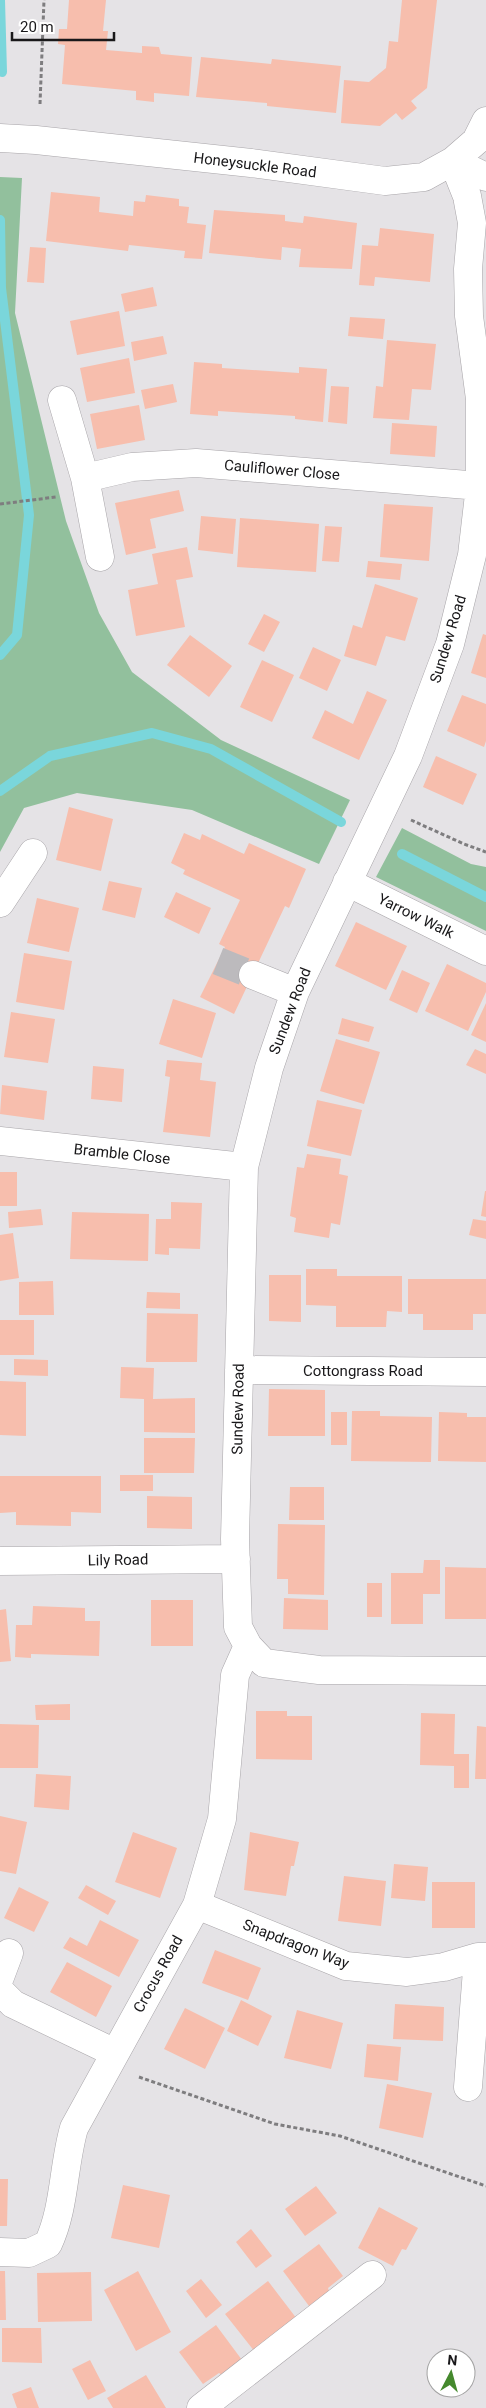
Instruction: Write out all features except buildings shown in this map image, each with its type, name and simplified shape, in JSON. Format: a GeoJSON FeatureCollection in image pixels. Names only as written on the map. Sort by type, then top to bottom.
{"type":"FeatureCollection","features":[{"type":"Feature","properties":{"kind":"street","name":"Honeysuckle Road"},"geometry":{"type":"LineString","coordinates":[[0,138],[251,163],[384,181],[424,177],[453,161],[476,140],[486,121]]}},
{"type":"Feature","properties":{"kind":"street"},"geometry":{"type":"LineString","coordinates":[[453,161],[486,177]]}},
{"type":"Feature","properties":{"kind":"street","name":"Sundew Road"},"geometry":{"type":"LineString","coordinates":[[453,161],[467,196],[472,222],[468,269],[478,317],[480,399],[479,557],[450,644],[408,756],[382,806],[295,992],[268,1068],[244,1167],[236,1559],[238,1627],[248,1646],[264,1663],[318,1670],[486,1671]]}},
{"type":"Feature","properties":{"kind":"street"},"geometry":{"type":"LineString","coordinates":[[62,400],[85,478],[100,557]]}},
{"type":"Feature","properties":{"kind":"street","name":"Cauliflower Close"},"geometry":{"type":"LineString","coordinates":[[85,478],[132,468],[196,463],[480,486]]}},
{"type":"Feature","properties":{"kind":"street"},"geometry":{"type":"LineString","coordinates":[[0,904],[33,853]]}},
{"type":"Feature","properties":{"kind":"street","name":"Yarrow Walk"},"geometry":{"type":"LineString","coordinates":[[347,882],[486,951]]}},
{"type":"Feature","properties":{"kind":"street"},"geometry":{"type":"LineString","coordinates":[[252,975],[295,992]]}},
{"type":"Feature","properties":{"kind":"street","name":"Bramble Close"},"geometry":{"type":"LineString","coordinates":[[0,1141],[244,1167]]}},
{"type":"Feature","properties":{"kind":"street","name":"Cottongrass Road"},"geometry":{"type":"LineString","coordinates":[[239,1370],[486,1372]]}},
{"type":"Feature","properties":{"kind":"street","name":"Lily Road"},"geometry":{"type":"LineString","coordinates":[[0,1561],[236,1559]]}},
{"type":"Feature","properties":{"kind":"street","name":"Crocus Road"},"geometry":{"type":"LineString","coordinates":[[0,2252],[29,2252],[48,2244],[57,2225],[67,2152],[74,2128],[197,1905],[222,1819],[235,1675],[248,1646]]}},
{"type":"Feature","properties":{"kind":"street","name":"Snapdragon Way"},"geometry":{"type":"LineString","coordinates":[[197,1905],[346,1966],[407,1972],[444,1967],[482,1957]]}},
{"type":"Feature","properties":{"kind":"street"},"geometry":{"type":"LineString","coordinates":[[468,2087],[482,1957]]}},
{"type":"Feature","properties":{"kind":"street"},"geometry":{"type":"LineString","coordinates":[[0,1991],[13,2004],[111,2060]]}},
{"type":"Feature","properties":{"kind":"street"},"geometry":{"type":"LineString","coordinates":[[200,2408],[372,2275]]}},
{"type":"Feature","properties":{"kind":"path"},"geometry":{"type":"LineString","coordinates":[[40,104],[44,0]]}},
{"type":"Feature","properties":{"kind":"path"},"geometry":{"type":"LineString","coordinates":[[2,504],[50,498]]}},
{"type":"Feature","properties":{"kind":"path"},"geometry":{"type":"LineString","coordinates":[[382,806],[464,844],[486,852]]}},
{"type":"Feature","properties":{"kind":"path"},"geometry":{"type":"LineString","coordinates":[[111,2060],[275,2124],[340,2136],[486,2186]]}},
{"type":"Feature","properties":{"kind":"green space"},"geometry":{"type":"Polygon","coordinates":[[[0,177],[22,178],[15,313],[66,521],[99,613],[132,672],[221,740],[350,800],[319,864],[192,810],[77,793],[24,808],[0,852],[0,177]]]}},
{"type":"Feature","properties":{"kind":"green space"},"geometry":{"type":"Polygon","coordinates":[[[402,828],[471,864],[486,867],[486,931],[376,877],[402,828]]]}},
{"type":"Feature","properties":{"kind":"waterway"},"geometry":{"type":"LineString","coordinates":[[0,0],[2,72]]}},
{"type":"Feature","properties":{"kind":"waterway"},"geometry":{"type":"LineString","coordinates":[[0,220],[1,288],[29,515],[17,635],[0,655]]}},
{"type":"Feature","properties":{"kind":"waterway"},"geometry":{"type":"LineString","coordinates":[[0,791],[50,756],[152,733],[211,749],[341,822]]}},
{"type":"Feature","properties":{"kind":"waterway"},"geometry":{"type":"LineString","coordinates":[[402,854],[486,897]]}},
{"type":"Feature","properties":{"kind":"tunnel"},"geometry":{"type":"LineString","coordinates":[[218,961],[253,975]]}}]}
